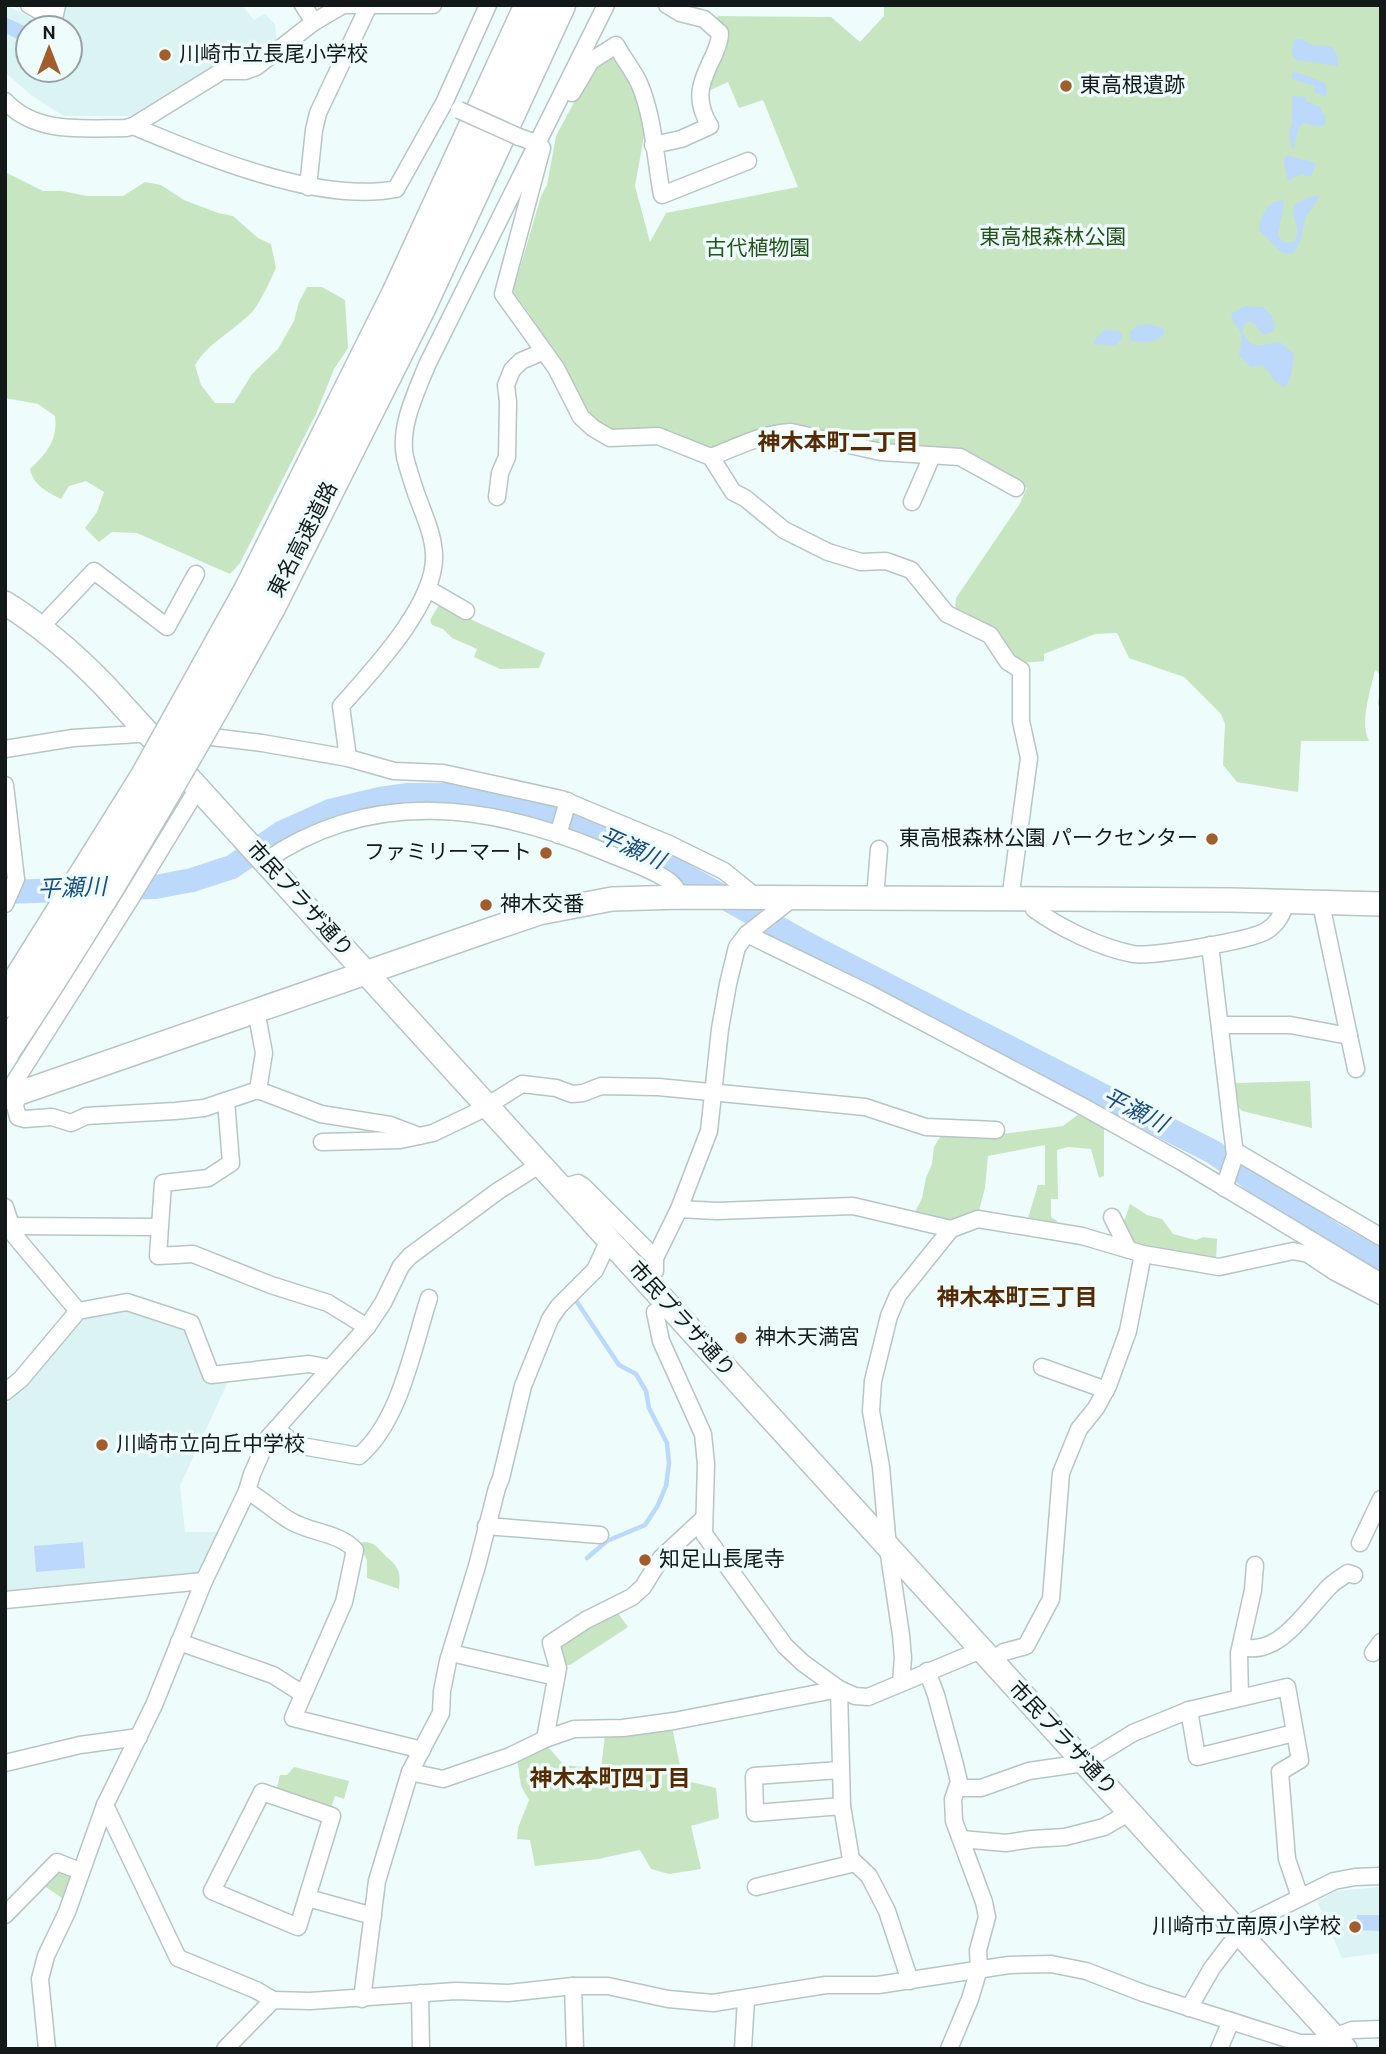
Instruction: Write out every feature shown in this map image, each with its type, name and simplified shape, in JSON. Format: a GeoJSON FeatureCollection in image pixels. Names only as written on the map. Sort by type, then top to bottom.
{"type":"FeatureCollection","features":[{"type":"Feature","properties":{"kind":"highway","name":"東名高速道路"},"geometry":{"type":"LineString","coordinates":[[9,1080],[62,964],[145,830],[260,599],[530,5]]}},
{"type":"Feature","properties":{"kind":"highway","name":"東名高速道路"},"geometry":{"type":"LineString","coordinates":[[5,1002],[260,599],[415,318],[559,5]]}},
{"type":"Feature","properties":{"kind":"street"},"geometry":{"type":"LineString","coordinates":[[29,5],[54,19],[57,5]]}},
{"type":"Feature","properties":{"kind":"street"},"geometry":{"type":"LineString","coordinates":[[303,5],[314,22]]}},
{"type":"Feature","properties":{"kind":"street"},"geometry":{"type":"LineString","coordinates":[[133,126],[222,71],[245,71],[257,67],[314,22],[344,5],[433,5]]}},
{"type":"Feature","properties":{"kind":"street"},"geometry":{"type":"LineString","coordinates":[[308,187],[318,113],[369,5]]}},
{"type":"Feature","properties":{"kind":"street"},"geometry":{"type":"LineString","coordinates":[[5,101],[30,119],[51,125],[77,130],[133,126],[213,159],[308,187],[381,192],[396,190],[451,106],[488,5]]}},
{"type":"Feature","properties":{"kind":"street"},"geometry":{"type":"LineString","coordinates":[[348,758],[341,706],[389,649],[428,589],[434,556],[430,531],[405,456],[405,435],[410,411],[427,365],[606,5]]}},
{"type":"Feature","properties":{"kind":"street"},"geometry":{"type":"LineString","coordinates":[[653,145],[681,139],[710,126],[702,110],[701,83],[720,41],[720,33],[704,19],[680,13],[667,5]]}},
{"type":"Feature","properties":{"kind":"street"},"geometry":{"type":"LineString","coordinates":[[536,143],[550,130],[591,61],[615,46],[638,80],[644,97],[662,195],[748,162]]}},
{"type":"Feature","properties":{"kind":"street"},"geometry":{"type":"LineString","coordinates":[[451,106],[542,148],[503,294],[556,368],[581,417],[610,438],[658,436],[712,457],[733,492],[745,498],[784,530],[828,552],[860,562],[886,561],[911,570],[947,614],[990,635],[1008,662],[1021,670],[1021,721],[1029,758],[1010,900]]}},
{"type":"Feature","properties":{"kind":"street"},"geometry":{"type":"LineString","coordinates":[[497,496],[500,473],[507,457],[506,385],[512,370],[521,361],[542,352]]}},
{"type":"Feature","properties":{"kind":"street"},"geometry":{"type":"LineString","coordinates":[[712,457],[760,438],[779,432],[791,432],[881,452],[960,457],[1016,488]]}},
{"type":"Feature","properties":{"kind":"street"},"geometry":{"type":"LineString","coordinates":[[912,502],[932,456]]}},
{"type":"Feature","properties":{"kind":"street"},"geometry":{"type":"LineString","coordinates":[[40,628],[94,571],[167,627],[196,574]]}},
{"type":"Feature","properties":{"kind":"street"},"geometry":{"type":"LineString","coordinates":[[428,589],[466,611]]}},
{"type":"Feature","properties":{"kind":"street","name":"市民プラザ通り"},"geometry":{"type":"LineString","coordinates":[[5,603],[83,663],[148,733],[1340,2043]]}},
{"type":"Feature","properties":{"kind":"street"},"geometry":{"type":"LineString","coordinates":[[5,749],[73,738],[148,733],[198,735],[348,758],[394,771],[443,773],[526,790],[669,844],[724,871],[756,897]]}},
{"type":"Feature","properties":{"kind":"street"},"geometry":{"type":"LineString","coordinates":[[5,785],[16,879],[5,904]]}},
{"type":"Feature","properties":{"kind":"street"},"geometry":{"type":"LineString","coordinates":[[198,788],[131,898],[9,1080],[18,1117],[52,1117],[71,1123],[86,1116],[204,1108],[258,1090],[321,1114],[390,1125],[419,1136]]}},
{"type":"Feature","properties":{"kind":"street"},"geometry":{"type":"LineString","coordinates":[[558,833],[567,806]]}},
{"type":"Feature","properties":{"kind":"street"},"geometry":{"type":"LineString","coordinates":[[257,855],[292,845],[323,830],[396,811],[464,812],[558,833],[670,881],[682,897]]}},
{"type":"Feature","properties":{"kind":"street"},"geometry":{"type":"LineString","coordinates":[[875,898],[880,849]]}},
{"type":"Feature","properties":{"kind":"street"},"geometry":{"type":"LineString","coordinates":[[9,1080],[256,1010],[550,911],[612,899],[756,897],[785,905],[875,898],[1381,904]]}},
{"type":"Feature","properties":{"kind":"street"},"geometry":{"type":"LineString","coordinates":[[1034,900],[1034,909],[1045,917],[1110,949],[1137,955],[1210,945],[1265,932],[1280,919],[1287,901]]}},
{"type":"Feature","properties":{"kind":"street"},"geometry":{"type":"LineString","coordinates":[[1321,904],[1356,1069]]}},
{"type":"Feature","properties":{"kind":"street"},"geometry":{"type":"LineString","coordinates":[[561,1188],[578,1183],[583,1186],[655,1265],[709,1130],[720,1029],[727,984],[737,947],[747,934],[785,905]]}},
{"type":"Feature","properties":{"kind":"street"},"geometry":{"type":"LineString","coordinates":[[747,934],[870,994],[1082,1106],[1224,1186],[1381,1282]]}},
{"type":"Feature","properties":{"kind":"street"},"geometry":{"type":"LineString","coordinates":[[1210,945],[1235,1153],[1224,1186]]}},
{"type":"Feature","properties":{"kind":"street"},"geometry":{"type":"LineString","coordinates":[[256,1010],[264,1052],[258,1090]]}},
{"type":"Feature","properties":{"kind":"street"},"geometry":{"type":"LineString","coordinates":[[1220,1024],[1290,1025],[1349,1036]]}},
{"type":"Feature","properties":{"kind":"street"},"geometry":{"type":"LineString","coordinates":[[322,1142],[400,1140],[419,1136],[458,1122],[522,1084],[556,1088],[572,1094],[601,1086],[658,1087],[865,1107],[926,1127],[996,1130]]}},
{"type":"Feature","properties":{"kind":"street"},"geometry":{"type":"LineString","coordinates":[[226,1101],[231,1163],[208,1178],[163,1183],[158,1256],[192,1254],[271,1285],[328,1303],[366,1327]]}},
{"type":"Feature","properties":{"kind":"street"},"geometry":{"type":"LineString","coordinates":[[1235,1153],[1381,1237]]}},
{"type":"Feature","properties":{"kind":"street"},"geometry":{"type":"LineString","coordinates":[[47,2049],[40,1979],[46,1956],[66,1912],[105,1805],[139,1737],[204,1581],[247,1491],[268,1438],[366,1327],[383,1303],[401,1266],[410,1256],[539,1164]]}},
{"type":"Feature","properties":{"kind":"street"},"geometry":{"type":"LineString","coordinates":[[679,1209],[717,1211],[853,1206],[951,1229]]}},
{"type":"Feature","properties":{"kind":"street"},"geometry":{"type":"LineString","coordinates":[[5,1207],[14,1235],[78,1311]]}},
{"type":"Feature","properties":{"kind":"street"},"geometry":{"type":"LineString","coordinates":[[655,1312],[661,1341],[703,1434],[706,1464],[704,1534],[785,1646],[839,1689],[855,1696],[868,1697],[927,1671],[1026,1646],[1051,1599],[1062,1473],[1079,1429],[1106,1390],[1128,1331],[1135,1252],[1112,1217]]}},
{"type":"Feature","properties":{"kind":"street"},"geometry":{"type":"LineString","coordinates":[[901,1682],[902,1646],[888,1548],[881,1467],[871,1410],[873,1381],[889,1316],[898,1295],[951,1229],[978,1219],[1082,1236],[1135,1252],[1219,1268],[1293,1251],[1308,1254],[1335,1272],[1381,1296]]}},
{"type":"Feature","properties":{"kind":"street"},"geometry":{"type":"LineString","coordinates":[[12,1226],[159,1227]]}},
{"type":"Feature","properties":{"kind":"street"},"geometry":{"type":"LineString","coordinates":[[362,1998],[377,1881],[410,1772],[441,1713],[442,1691],[451,1654],[477,1566],[485,1526],[507,1458],[523,1386],[543,1336],[559,1306],[595,1270],[609,1240]]}},
{"type":"Feature","properties":{"kind":"street"},"geometry":{"type":"LineString","coordinates":[[276,1429],[296,1445],[359,1456],[374,1443],[397,1398],[429,1298]]}},
{"type":"Feature","properties":{"kind":"street"},"geometry":{"type":"LineString","coordinates":[[5,1392],[21,1379],[78,1311],[127,1302],[191,1323],[211,1376],[309,1364],[330,1368]]}},
{"type":"Feature","properties":{"kind":"street"},"geometry":{"type":"LineString","coordinates":[[1042,1367],[1106,1390]]}},
{"type":"Feature","properties":{"kind":"street"},"geometry":{"type":"LineString","coordinates":[[247,1491],[290,1521],[348,1542],[355,1550],[344,1602],[293,1718],[422,1750]]}},
{"type":"Feature","properties":{"kind":"street"},"geometry":{"type":"LineString","coordinates":[[1360,1543],[1381,1499]]}},
{"type":"Feature","properties":{"kind":"street"},"geometry":{"type":"LineString","coordinates":[[545,1739],[558,1668],[551,1643],[586,1620],[632,1597],[643,1587],[661,1558],[703,1519]]}},
{"type":"Feature","properties":{"kind":"street"},"geometry":{"type":"LineString","coordinates":[[485,1526],[600,1535]]}},
{"type":"Feature","properties":{"kind":"street"},"geometry":{"type":"LineString","coordinates":[[1240,1697],[1241,1647],[1253,1590],[1255,1565]]}},
{"type":"Feature","properties":{"kind":"street"},"geometry":{"type":"LineString","coordinates":[[1241,1647],[1254,1650],[1272,1643],[1286,1633],[1331,1585],[1348,1572]]}},
{"type":"Feature","properties":{"kind":"street"},"geometry":{"type":"LineString","coordinates":[[5,1600],[204,1581]]}},
{"type":"Feature","properties":{"kind":"street"},"geometry":{"type":"LineString","coordinates":[[178,1642],[273,1675],[303,1694]]}},
{"type":"Feature","properties":{"kind":"street"},"geometry":{"type":"LineString","coordinates":[[451,1654],[556,1677]]}},
{"type":"Feature","properties":{"kind":"street"},"geometry":{"type":"LineString","coordinates":[[927,1671],[956,1765],[958,1788],[953,1799],[954,1821],[988,1917],[978,1950],[979,1969],[970,1999],[949,2049]]}},
{"type":"Feature","properties":{"kind":"street"},"geometry":{"type":"LineString","coordinates":[[958,1788],[981,1788],[1028,1771],[1084,1763],[1133,1733],[1189,1710],[1287,1686],[1300,1760],[1280,1772],[1287,1859],[1300,1897]]}},
{"type":"Feature","properties":{"kind":"street"},"geometry":{"type":"LineString","coordinates":[[410,1772],[443,1779],[510,1756],[574,1729],[623,1728],[686,1719],[839,1689]]}},
{"type":"Feature","properties":{"kind":"street"},"geometry":{"type":"LineString","coordinates":[[839,1689],[842,1807],[851,1859],[869,1876],[887,1911],[910,1981]]}},
{"type":"Feature","properties":{"kind":"street"},"geometry":{"type":"LineString","coordinates":[[1189,1710],[1197,1757],[1294,1733]]}},
{"type":"Feature","properties":{"kind":"street"},"geometry":{"type":"LineString","coordinates":[[5,1763],[80,1745],[139,1737]]}},
{"type":"Feature","properties":{"kind":"street"},"geometry":{"type":"LineString","coordinates":[[840,1770],[754,1776],[754,1801],[755,1813],[842,1807]]}},
{"type":"Feature","properties":{"kind":"street"},"geometry":{"type":"LineString","coordinates":[[262,1792],[332,1816],[308,1898],[298,1927],[212,1891],[262,1792]]}},
{"type":"Feature","properties":{"kind":"street"},"geometry":{"type":"LineString","coordinates":[[105,1805],[178,1958],[256,1990],[272,2000],[303,2001],[456,1991],[508,1993],[573,1986],[608,1986],[668,1999],[713,2003],[826,1985],[878,1985],[1009,1965],[1051,1964],[1086,1971],[1189,2008],[1300,2043],[1340,2043],[1352,2030],[1381,2029]]}},
{"type":"Feature","properties":{"kind":"street"},"geometry":{"type":"LineString","coordinates":[[961,1839],[1006,1843],[1065,1837],[1104,1827],[1130,1812]]}},
{"type":"Feature","properties":{"kind":"street"},"geometry":{"type":"LineString","coordinates":[[5,1915],[57,1862],[80,1871]]}},
{"type":"Feature","properties":{"kind":"street"},"geometry":{"type":"LineString","coordinates":[[756,1887],[855,1863]]}},
{"type":"Feature","properties":{"kind":"street"},"geometry":{"type":"LineString","coordinates":[[1189,2008],[1212,1968],[1245,1925],[1334,1881],[1381,1876]]}},
{"type":"Feature","properties":{"kind":"street"},"geometry":{"type":"LineString","coordinates":[[308,1898],[373,1916]]}},
{"type":"Feature","properties":{"kind":"street"},"geometry":{"type":"LineString","coordinates":[[573,1986],[575,2049]]}},
{"type":"Feature","properties":{"kind":"street"},"geometry":{"type":"LineString","coordinates":[[420,1993],[421,2049]]}},
{"type":"Feature","properties":{"kind":"street"},"geometry":{"type":"LineString","coordinates":[[743,2049],[746,1999]]}},
{"type":"Feature","properties":{"kind":"street"},"geometry":{"type":"LineString","coordinates":[[225,2049],[272,2000]]}},
{"type":"Feature","properties":{"kind":"street"},"geometry":{"type":"LineString","coordinates":[[1219,2049],[1231,2021]]}},
{"type":"Feature","properties":{"kind":"shaded area","name":"川崎市立長尾小学校"},"geometry":{"type":"Polygon","coordinates":[[[5,5],[23,14],[14,14],[14,80],[5,72],[5,5]]]}},
{"type":"Feature","properties":{"kind":"shaded area","name":"川崎市立長尾小学校"},"geometry":{"type":"Polygon","coordinates":[[[61,5],[242,5],[254,20],[265,14],[275,24],[277,45],[245,65],[137,116],[64,116],[19,84],[84,84],[84,14],[60,14],[61,5]]]}},
{"type":"Feature","properties":{"kind":"shaded area","name":"川崎市立向丘中学校"},"geometry":{"type":"Polygon","coordinates":[[[127,1307],[186,1326],[198,1357],[230,1377],[180,1486],[185,1532],[222,1532],[208,1563],[191,1579],[5,1595],[7,1397],[81,1313],[127,1307]]]}},
{"type":"Feature","properties":{"kind":"shaded area","name":"川崎市立南原小学校"},"geometry":{"type":"Polygon","coordinates":[[[1381,1887],[1381,1953],[1342,1958],[1317,1901],[1336,1891],[1381,1887]]]}},
{"type":"Feature","properties":{"kind":"green space","name":"東高根森林公園"},"geometry":{"type":"Polygon","coordinates":[[[884,5],[1381,5],[1381,675],[1375,670],[1367,706],[1365,725],[1369,741],[1301,741],[1298,792],[1237,782],[1223,765],[1225,724],[1221,714],[1184,677],[1129,658],[1117,633],[1095,634],[1044,654],[1044,661],[1022,663],[993,631],[955,611],[956,598],[1019,505],[1027,488],[960,452],[915,451],[791,430],[716,453],[607,433],[584,414],[530,315],[513,292],[541,196],[547,185],[556,136],[595,63],[615,50],[647,119],[635,186],[650,242],[666,213],[798,187],[763,100],[739,108],[728,82],[702,94],[722,41],[712,20],[719,16],[831,17],[860,42],[884,16],[884,5]]]}},
{"type":"Feature","properties":{"kind":"green space"},"geometry":{"type":"Polygon","coordinates":[[[5,172],[43,191],[62,191],[87,196],[123,196],[145,182],[161,185],[184,200],[233,216],[258,238],[271,244],[276,268],[258,304],[245,319],[214,343],[195,365],[201,385],[215,403],[234,403],[252,374],[278,349],[294,321],[299,302],[307,287],[322,287],[345,300],[348,348],[334,369],[316,414],[240,563],[230,574],[137,533],[112,532],[99,542],[85,528],[97,512],[104,492],[86,481],[69,486],[61,499],[46,491],[34,479],[30,469],[50,446],[55,432],[55,416],[38,404],[5,398],[5,172]]]}},
{"type":"Feature","properties":{"kind":"green space"},"geometry":{"type":"Polygon","coordinates":[[[439,605],[545,653],[539,668],[500,669],[474,657],[477,649],[432,625],[430,620],[439,605]]]}},
{"type":"Feature","properties":{"kind":"green space"},"geometry":{"type":"Polygon","coordinates":[[[1381,675],[1381,710],[1378,705],[1381,675]]]}},
{"type":"Feature","properties":{"kind":"green space"},"geometry":{"type":"Polygon","coordinates":[[[1310,1081],[1312,1128],[1242,1111],[1238,1107],[1236,1083],[1310,1081]]]}},
{"type":"Feature","properties":{"kind":"green space"},"geometry":{"type":"Polygon","coordinates":[[[1083,1111],[1104,1124],[1104,1176],[1099,1178],[1091,1149],[1068,1147],[1057,1150],[1058,1199],[1051,1199],[1051,1217],[1057,1221],[1055,1226],[1031,1222],[1028,1218],[1038,1185],[1045,1185],[1045,1145],[988,1156],[985,1188],[978,1214],[958,1221],[914,1214],[922,1198],[934,1147],[942,1134],[987,1136],[1063,1126],[1083,1111]]]}},
{"type":"Feature","properties":{"kind":"green space"},"geometry":{"type":"Polygon","coordinates":[[[1130,1204],[1147,1215],[1162,1219],[1173,1234],[1196,1240],[1203,1237],[1217,1239],[1216,1263],[1134,1248],[1119,1223],[1125,1219],[1130,1204]]]}},
{"type":"Feature","properties":{"kind":"green space"},"geometry":{"type":"Polygon","coordinates":[[[365,1542],[376,1546],[395,1565],[399,1575],[399,1589],[367,1578],[367,1560],[358,1543],[365,1542]]]}},
{"type":"Feature","properties":{"kind":"green space"},"geometry":{"type":"Polygon","coordinates":[[[617,1612],[628,1627],[570,1665],[563,1665],[558,1652],[568,1638],[617,1612]]]}},
{"type":"Feature","properties":{"kind":"green space"},"geometry":{"type":"Polygon","coordinates":[[[672,1727],[683,1780],[716,1788],[719,1818],[691,1826],[701,1869],[669,1874],[651,1869],[640,1850],[598,1859],[535,1866],[530,1840],[517,1839],[518,1828],[529,1800],[521,1786],[517,1758],[547,1746],[564,1765],[601,1769],[605,1735],[672,1727]]]}},
{"type":"Feature","properties":{"kind":"green space"},"geometry":{"type":"Polygon","coordinates":[[[294,1767],[349,1781],[344,1799],[335,1796],[331,1808],[277,1788],[280,1775],[287,1775],[294,1767]]]}},
{"type":"Feature","properties":{"kind":"green space"},"geometry":{"type":"Polygon","coordinates":[[[56,1870],[68,1872],[70,1878],[62,1898],[43,1885],[56,1870]]]}},
{"type":"Feature","properties":{"kind":"water"},"geometry":{"type":"Polygon","coordinates":[[[5,17],[14,21],[14,37],[5,33],[5,17]]]}},
{"type":"Feature","properties":{"kind":"water"},"geometry":{"type":"Polygon","coordinates":[[[1302,39],[1312,45],[1332,47],[1338,57],[1338,66],[1296,60],[1292,55],[1293,42],[1302,39]]]}},
{"type":"Feature","properties":{"kind":"water"},"geometry":{"type":"Polygon","coordinates":[[[1296,72],[1323,82],[1327,87],[1326,97],[1315,93],[1314,86],[1292,79],[1291,73],[1296,72]]]}},
{"type":"Feature","properties":{"kind":"water"},"geometry":{"type":"Polygon","coordinates":[[[1292,96],[1306,97],[1307,102],[1321,107],[1321,112],[1325,114],[1325,124],[1321,127],[1303,123],[1294,148],[1291,148],[1289,128],[1292,125],[1292,96]]]}},
{"type":"Feature","properties":{"kind":"water"},"geometry":{"type":"Polygon","coordinates":[[[1285,155],[1316,163],[1311,177],[1301,174],[1288,181],[1285,155]]]}},
{"type":"Feature","properties":{"kind":"water"},"geometry":{"type":"Polygon","coordinates":[[[1319,195],[1307,216],[1300,241],[1291,254],[1281,252],[1259,230],[1266,210],[1273,203],[1282,200],[1284,202],[1278,236],[1285,243],[1294,242],[1297,228],[1293,209],[1304,199],[1319,195]]]}},
{"type":"Feature","properties":{"kind":"water"},"geometry":{"type":"Polygon","coordinates":[[[1245,306],[1263,307],[1272,316],[1275,326],[1273,332],[1263,335],[1254,324],[1249,321],[1245,323],[1242,332],[1250,342],[1258,345],[1280,342],[1294,354],[1291,377],[1285,387],[1275,381],[1263,365],[1251,367],[1239,356],[1241,334],[1231,314],[1245,306]]]}},
{"type":"Feature","properties":{"kind":"water"},"geometry":{"type":"Polygon","coordinates":[[[1150,324],[1164,329],[1164,334],[1148,342],[1130,340],[1130,332],[1138,325],[1150,324]]]}},
{"type":"Feature","properties":{"kind":"water"},"geometry":{"type":"Polygon","coordinates":[[[1105,329],[1121,332],[1120,342],[1110,346],[1094,344],[1093,341],[1105,329]]]}},
{"type":"Feature","properties":{"kind":"water"},"geometry":{"type":"Polygon","coordinates":[[[83,1542],[85,1568],[36,1572],[34,1546],[83,1542]]]}},
{"type":"Feature","properties":{"kind":"water"},"geometry":{"type":"Polygon","coordinates":[[[1357,1915],[1381,1915],[1381,1931],[1357,1930],[1357,1915]]]}},
{"type":"Feature","properties":{"kind":"waterway","name":"平瀬川"},"geometry":{"type":"LineString","coordinates":[[5,892],[155,887],[192,880],[232,867],[281,833],[330,811],[408,795],[458,795],[556,818],[641,851],[809,945],[1213,1152],[1332,1234],[1381,1261]]}},
{"type":"Feature","properties":{"kind":"waterway"},"geometry":{"type":"LineString","coordinates":[[575,1299],[619,1365],[636,1374],[646,1391],[649,1408],[667,1443],[669,1463],[666,1486],[645,1525],[607,1541],[587,1558]]}},
{"type":"Feature","properties":{"kind":"place","name":"川崎市立長尾小学校"},"geometry":{"type":"Point","coordinates":[165,55]}},
{"type":"Feature","properties":{"kind":"place","name":"東高根遺跡"},"geometry":{"type":"Point","coordinates":[1066,86]}},
{"type":"Feature","properties":{"kind":"place","name":"東高根森林公園 パークセンター"},"geometry":{"type":"Point","coordinates":[1212,839]}},
{"type":"Feature","properties":{"kind":"place","name":"ファミリーマート"},"geometry":{"type":"Point","coordinates":[546,853]}},
{"type":"Feature","properties":{"kind":"place","name":"神木交番"},"geometry":{"type":"Point","coordinates":[486,905]}},
{"type":"Feature","properties":{"kind":"place","name":"神木天満宮"},"geometry":{"type":"Point","coordinates":[741,1338]}},
{"type":"Feature","properties":{"kind":"place","name":"川崎市立向丘中学校"},"geometry":{"type":"Point","coordinates":[102,1445]}},
{"type":"Feature","properties":{"kind":"place","name":"知足山長尾寺"},"geometry":{"type":"Point","coordinates":[645,1560]}},
{"type":"Feature","properties":{"kind":"place","name":"川崎市立南原小学校"},"geometry":{"type":"Point","coordinates":[1355,1927]}},
{"type":"Feature","properties":{"kind":"district","name":"神木本町二丁目"},"geometry":{"type":"Point","coordinates":[838,444]}},
{"type":"Feature","properties":{"kind":"district","name":"神木本町三丁目"},"geometry":{"type":"Point","coordinates":[1017,1299]}},
{"type":"Feature","properties":{"kind":"district","name":"神木本町四丁目"},"geometry":{"type":"Point","coordinates":[610,1780]}},
{"type":"Feature","properties":{"kind":"park label","name":"古代植物園"},"geometry":{"type":"Point","coordinates":[758,249]}}]}
